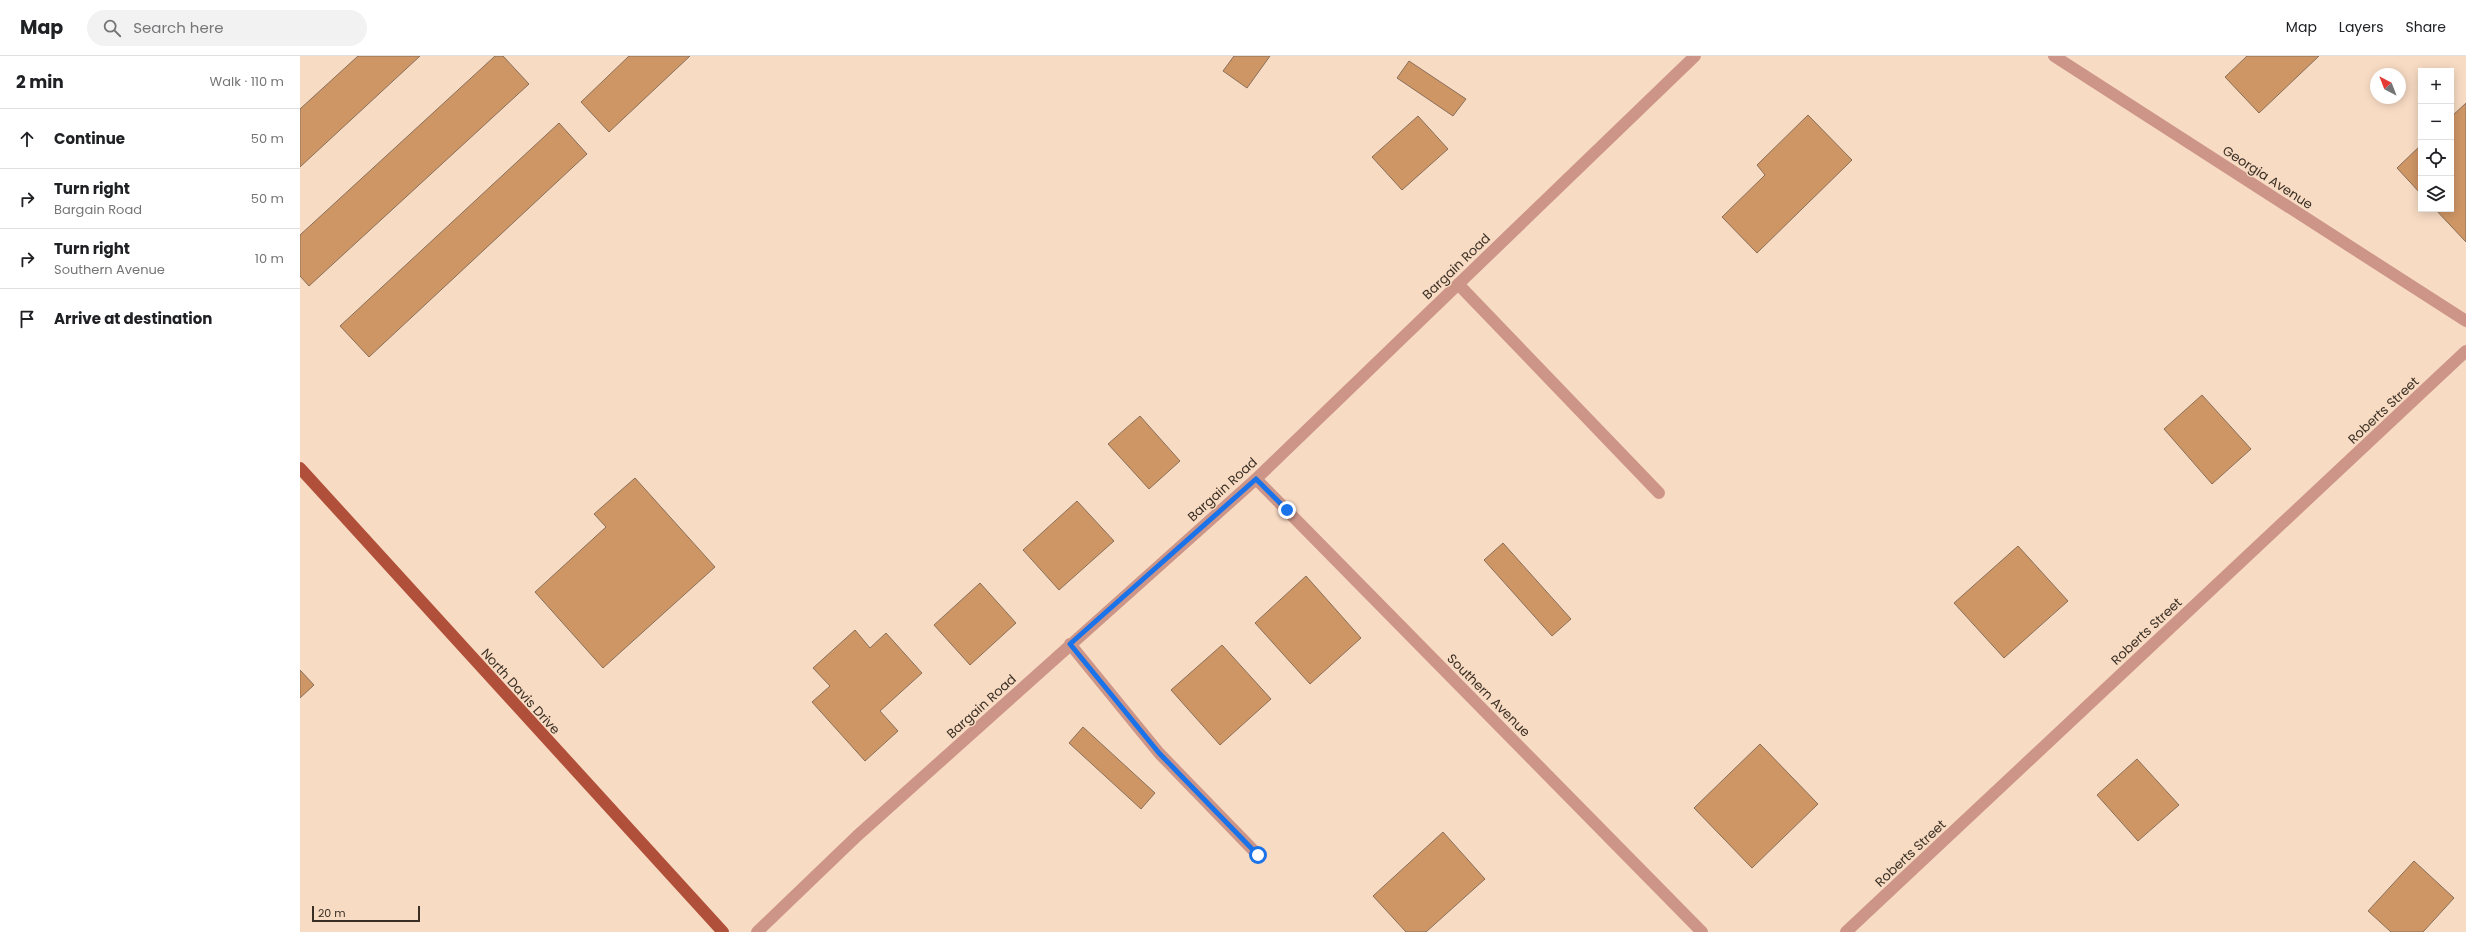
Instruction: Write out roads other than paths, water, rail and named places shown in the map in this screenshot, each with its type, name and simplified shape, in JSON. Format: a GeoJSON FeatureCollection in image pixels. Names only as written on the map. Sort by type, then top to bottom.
{"type":"FeatureCollection","features":[{"type":"Feature","properties":{"kind":"main road","name":"North Davis Drive"},"geometry":{"type":"LineString","coordinates":[[300,468],[723,932]]}},
{"type":"Feature","properties":{"kind":"street","name":"Bargain Road"},"geometry":{"type":"LineString","coordinates":[[757,932],[857,836],[1256,479],[1695,56]]}},
{"type":"Feature","properties":{"kind":"street","name":"Georgia Avenue"},"geometry":{"type":"LineString","coordinates":[[2054,56],[2466,321]]}},
{"type":"Feature","properties":{"kind":"street"},"geometry":{"type":"LineString","coordinates":[[1458,284],[1659,493]]}},
{"type":"Feature","properties":{"kind":"street","name":"Roberts Street"},"geometry":{"type":"LineString","coordinates":[[1846,932],[2466,351]]}},
{"type":"Feature","properties":{"kind":"street","name":"Southern Avenue"},"geometry":{"type":"LineString","coordinates":[[1256,479],[1702,932]]}},
{"type":"Feature","properties":{"kind":"street"},"geometry":{"type":"LineString","coordinates":[[1070,644],[1159,753],[1258,855]]}}]}
